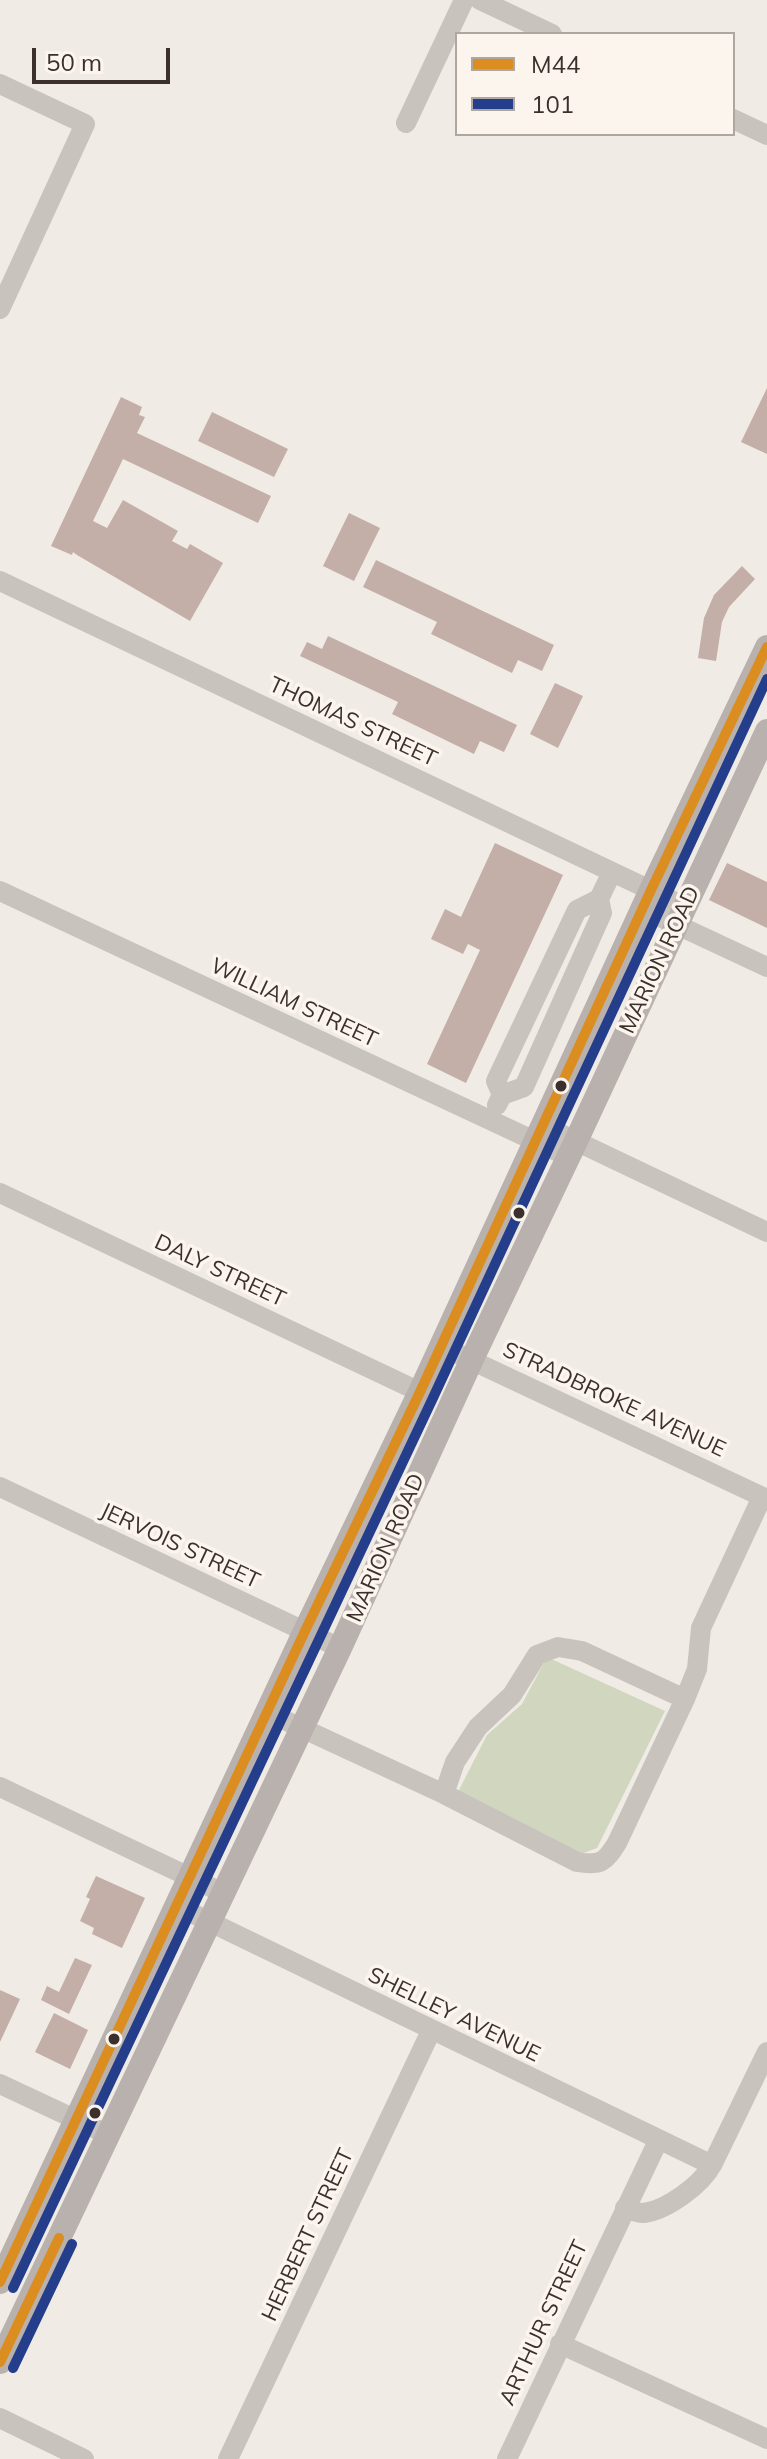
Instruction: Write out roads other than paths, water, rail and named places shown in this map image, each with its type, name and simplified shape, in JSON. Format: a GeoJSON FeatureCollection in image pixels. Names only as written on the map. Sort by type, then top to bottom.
{"type":"FeatureCollection","features":[{"type":"Feature","properties":{"kind":"main road","name":"MARION ROAD"},"geometry":{"type":"LineString","coordinates":[[0,2282],[767,647]]}},
{"type":"Feature","properties":{"kind":"main road","name":"MARION ROAD"},"geometry":{"type":"LineString","coordinates":[[0,2362],[302,1729],[767,731]]}},
{"type":"Feature","properties":{"kind":"street"},"geometry":{"type":"LineString","coordinates":[[406,123],[464,0]]}},
{"type":"Feature","properties":{"kind":"street"},"geometry":{"type":"LineString","coordinates":[[480,0],[548,32]]}},
{"type":"Feature","properties":{"kind":"street"},"geometry":{"type":"LineString","coordinates":[[0,84],[85,124],[0,309]]}},
{"type":"Feature","properties":{"kind":"street"},"geometry":{"type":"LineString","coordinates":[[735,120],[767,135]]}},
{"type":"Feature","properties":{"kind":"street","name":"THOMAS STREET"},"geometry":{"type":"LineString","coordinates":[[0,581],[612,872],[647,900],[681,916],[767,967]]}},
{"type":"Feature","properties":{"kind":"street"},"geometry":{"type":"LineString","coordinates":[[490,1121],[502,1095],[524,1087],[602,913],[599,899],[612,872]]}},
{"type":"Feature","properties":{"kind":"street","name":"WILLIAM STREET"},"geometry":{"type":"LineString","coordinates":[[0,891],[490,1121],[538,1134],[767,1232]]}},
{"type":"Feature","properties":{"kind":"street","name":"DALY STREET"},"geometry":{"type":"LineString","coordinates":[[0,1193],[420,1392]]}},
{"type":"Feature","properties":{"kind":"street","name":"STRADBROKE AVENUE"},"geometry":{"type":"LineString","coordinates":[[441,1346],[765,1498]]}},
{"type":"Feature","properties":{"kind":"street","name":"JERVOIS STREET"},"geometry":{"type":"LineString","coordinates":[[0,1487],[340,1648]]}},
{"type":"Feature","properties":{"kind":"street"},"geometry":{"type":"LineString","coordinates":[[267,1712],[444,1794],[577,1862],[592,1865],[607,1859],[685,1699],[697,1669],[701,1628],[765,1498]]}},
{"type":"Feature","properties":{"kind":"street"},"geometry":{"type":"LineString","coordinates":[[444,1794],[455,1762],[478,1727],[512,1695],[537,1655],[558,1647],[582,1651],[685,1699]]}},
{"type":"Feature","properties":{"kind":"street"},"geometry":{"type":"LineString","coordinates":[[0,1787],[223,1893]]}},
{"type":"Feature","properties":{"kind":"street","name":"SHELLEY AVENUE"},"geometry":{"type":"LineString","coordinates":[[177,1906],[712,2165]]}},
{"type":"Feature","properties":{"kind":"street","name":"HERBERT STREET"},"geometry":{"type":"LineString","coordinates":[[228,2459],[431,2031]]}},
{"type":"Feature","properties":{"kind":"street"},"geometry":{"type":"LineString","coordinates":[[625,2208],[646,2213],[697,2185],[712,2165],[767,2052]]}},
{"type":"Feature","properties":{"kind":"street"},"geometry":{"type":"LineString","coordinates":[[0,2084],[109,2135]]}},
{"type":"Feature","properties":{"kind":"street","name":"ARTHUR STREET"},"geometry":{"type":"LineString","coordinates":[[507,2459],[658,2141]]}},
{"type":"Feature","properties":{"kind":"street"},"geometry":{"type":"LineString","coordinates":[[560,2344],[767,2439]]}},
{"type":"Feature","properties":{"kind":"street"},"geometry":{"type":"LineString","coordinates":[[0,2418],[84,2459]]}}]}
